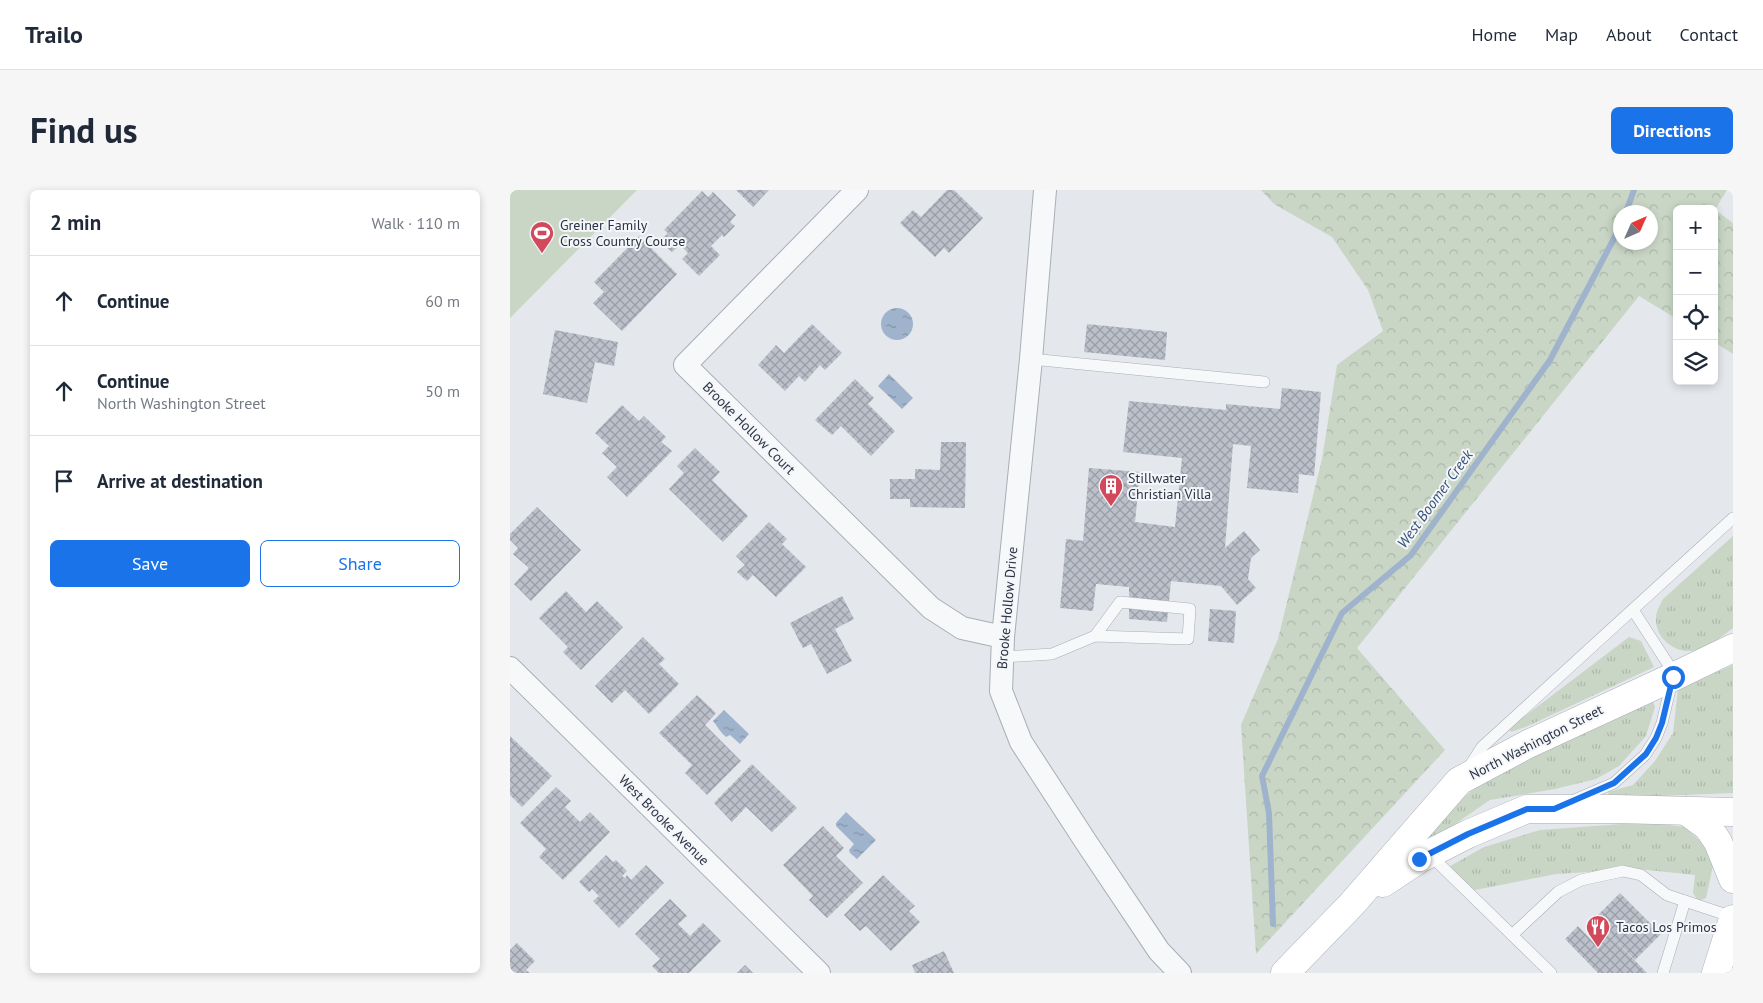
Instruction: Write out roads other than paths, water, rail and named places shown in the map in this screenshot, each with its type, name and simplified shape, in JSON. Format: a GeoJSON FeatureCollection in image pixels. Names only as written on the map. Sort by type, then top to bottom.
{"type":"FeatureCollection","features":[{"type":"Feature","properties":{"kind":"main road","name":"North Washington Street"},"geometry":{"type":"LineString","coordinates":[[1285,973],[1352,904],[1459,781],[1528,744],[1733,648]]}},
{"type":"Feature","properties":{"kind":"main road","name":"North Washington Street"},"geometry":{"type":"LineString","coordinates":[[1352,904],[1419,859],[1468,834],[1527,809],[1733,812]]}},
{"type":"Feature","properties":{"kind":"main road"},"geometry":{"type":"LineString","coordinates":[[1686,812],[1708,827],[1718,842],[1733,879]]}},
{"type":"Feature","properties":{"kind":"main road"},"geometry":{"type":"LineString","coordinates":[[1716,973],[1731,930]]}},
{"type":"Feature","properties":{"kind":"street","name":"Brooke Hollow Court"},"geometry":{"type":"LineString","coordinates":[[857,190],[685,365],[931,608],[962,628],[1003,647]]}},
{"type":"Feature","properties":{"kind":"street","name":"Brooke Hollow Drive"},"geometry":{"type":"LineString","coordinates":[[1045,190],[1031,359],[1003,647],[1001,691],[1021,742],[1159,951],[1180,973]]}},
{"type":"Feature","properties":{"kind":"street","name":"West Brooke Avenue"},"geometry":{"type":"LineString","coordinates":[[510,668],[819,973]]}},
{"type":"Feature","properties":{"kind":"lane"},"geometry":{"type":"LineString","coordinates":[[1031,359],[1264,382]]}},
{"type":"Feature","properties":{"kind":"lane"},"geometry":{"type":"LineString","coordinates":[[1459,781],[1482,747],[1733,518]]}},
{"type":"Feature","properties":{"kind":"lane"},"geometry":{"type":"LineString","coordinates":[[1003,647],[1052,654],[1095,636],[1188,638],[1190,609],[1120,602],[1095,636]]}},
{"type":"Feature","properties":{"kind":"lane"},"geometry":{"type":"LineString","coordinates":[[1554,809],[1614,783],[1646,754],[1659,731],[1673,677],[1670,667],[1633,610]]}},
{"type":"Feature","properties":{"kind":"lane"},"geometry":{"type":"LineString","coordinates":[[1429,854],[1550,973]]}},
{"type":"Feature","properties":{"kind":"lane"},"geometry":{"type":"LineString","coordinates":[[1512,935],[1558,892],[1581,880],[1622,871],[1641,875],[1667,895],[1684,901],[1731,930]]}},
{"type":"Feature","properties":{"kind":"lane"},"geometry":{"type":"LineString","coordinates":[[1663,973],[1684,901]]}},
{"type":"Feature","properties":{"kind":"water"},"geometry":{"type":"Polygon","coordinates":[[[897,308],[903,309],[908,313],[912,318],[912,330],[908,335],[903,339],[897,340],[891,339],[886,335],[882,330],[881,324],[882,318],[886,313],[891,309],[897,308]]]}},
{"type":"Feature","properties":{"kind":"water"},"geometry":{"type":"Polygon","coordinates":[[[889,374],[913,398],[902,409],[878,386],[889,374]]]}},
{"type":"Feature","properties":{"kind":"water"},"geometry":{"type":"Polygon","coordinates":[[[724,710],[749,734],[740,744],[730,735],[726,737],[713,721],[724,710]]]}},
{"type":"Feature","properties":{"kind":"water"},"geometry":{"type":"Polygon","coordinates":[[[846,812],[876,840],[857,859],[849,850],[854,844],[836,826],[836,823],[846,812]]]}},
{"type":"Feature","properties":{"kind":"waterway","name":"West Boomer Creek"},"geometry":{"type":"LineString","coordinates":[[1629,205],[1634,190]]}},
{"type":"Feature","properties":{"kind":"waterway","name":"West Boomer Creek"},"geometry":{"type":"LineString","coordinates":[[1273,924],[1269,813],[1262,776],[1342,613],[1411,555],[1550,360],[1613,240]]}},
{"type":"Feature","properties":{"kind":"place","name":"Greiner Family Cross Country Course"},"geometry":{"type":"Point","coordinates":[542,254]}},
{"type":"Feature","properties":{"kind":"place","name":"Stillwater Christian Villa"},"geometry":{"type":"Point","coordinates":[1111,507]}},
{"type":"Feature","properties":{"kind":"place","name":"Tacos Los Primos"},"geometry":{"type":"Point","coordinates":[1598,948]}}]}
